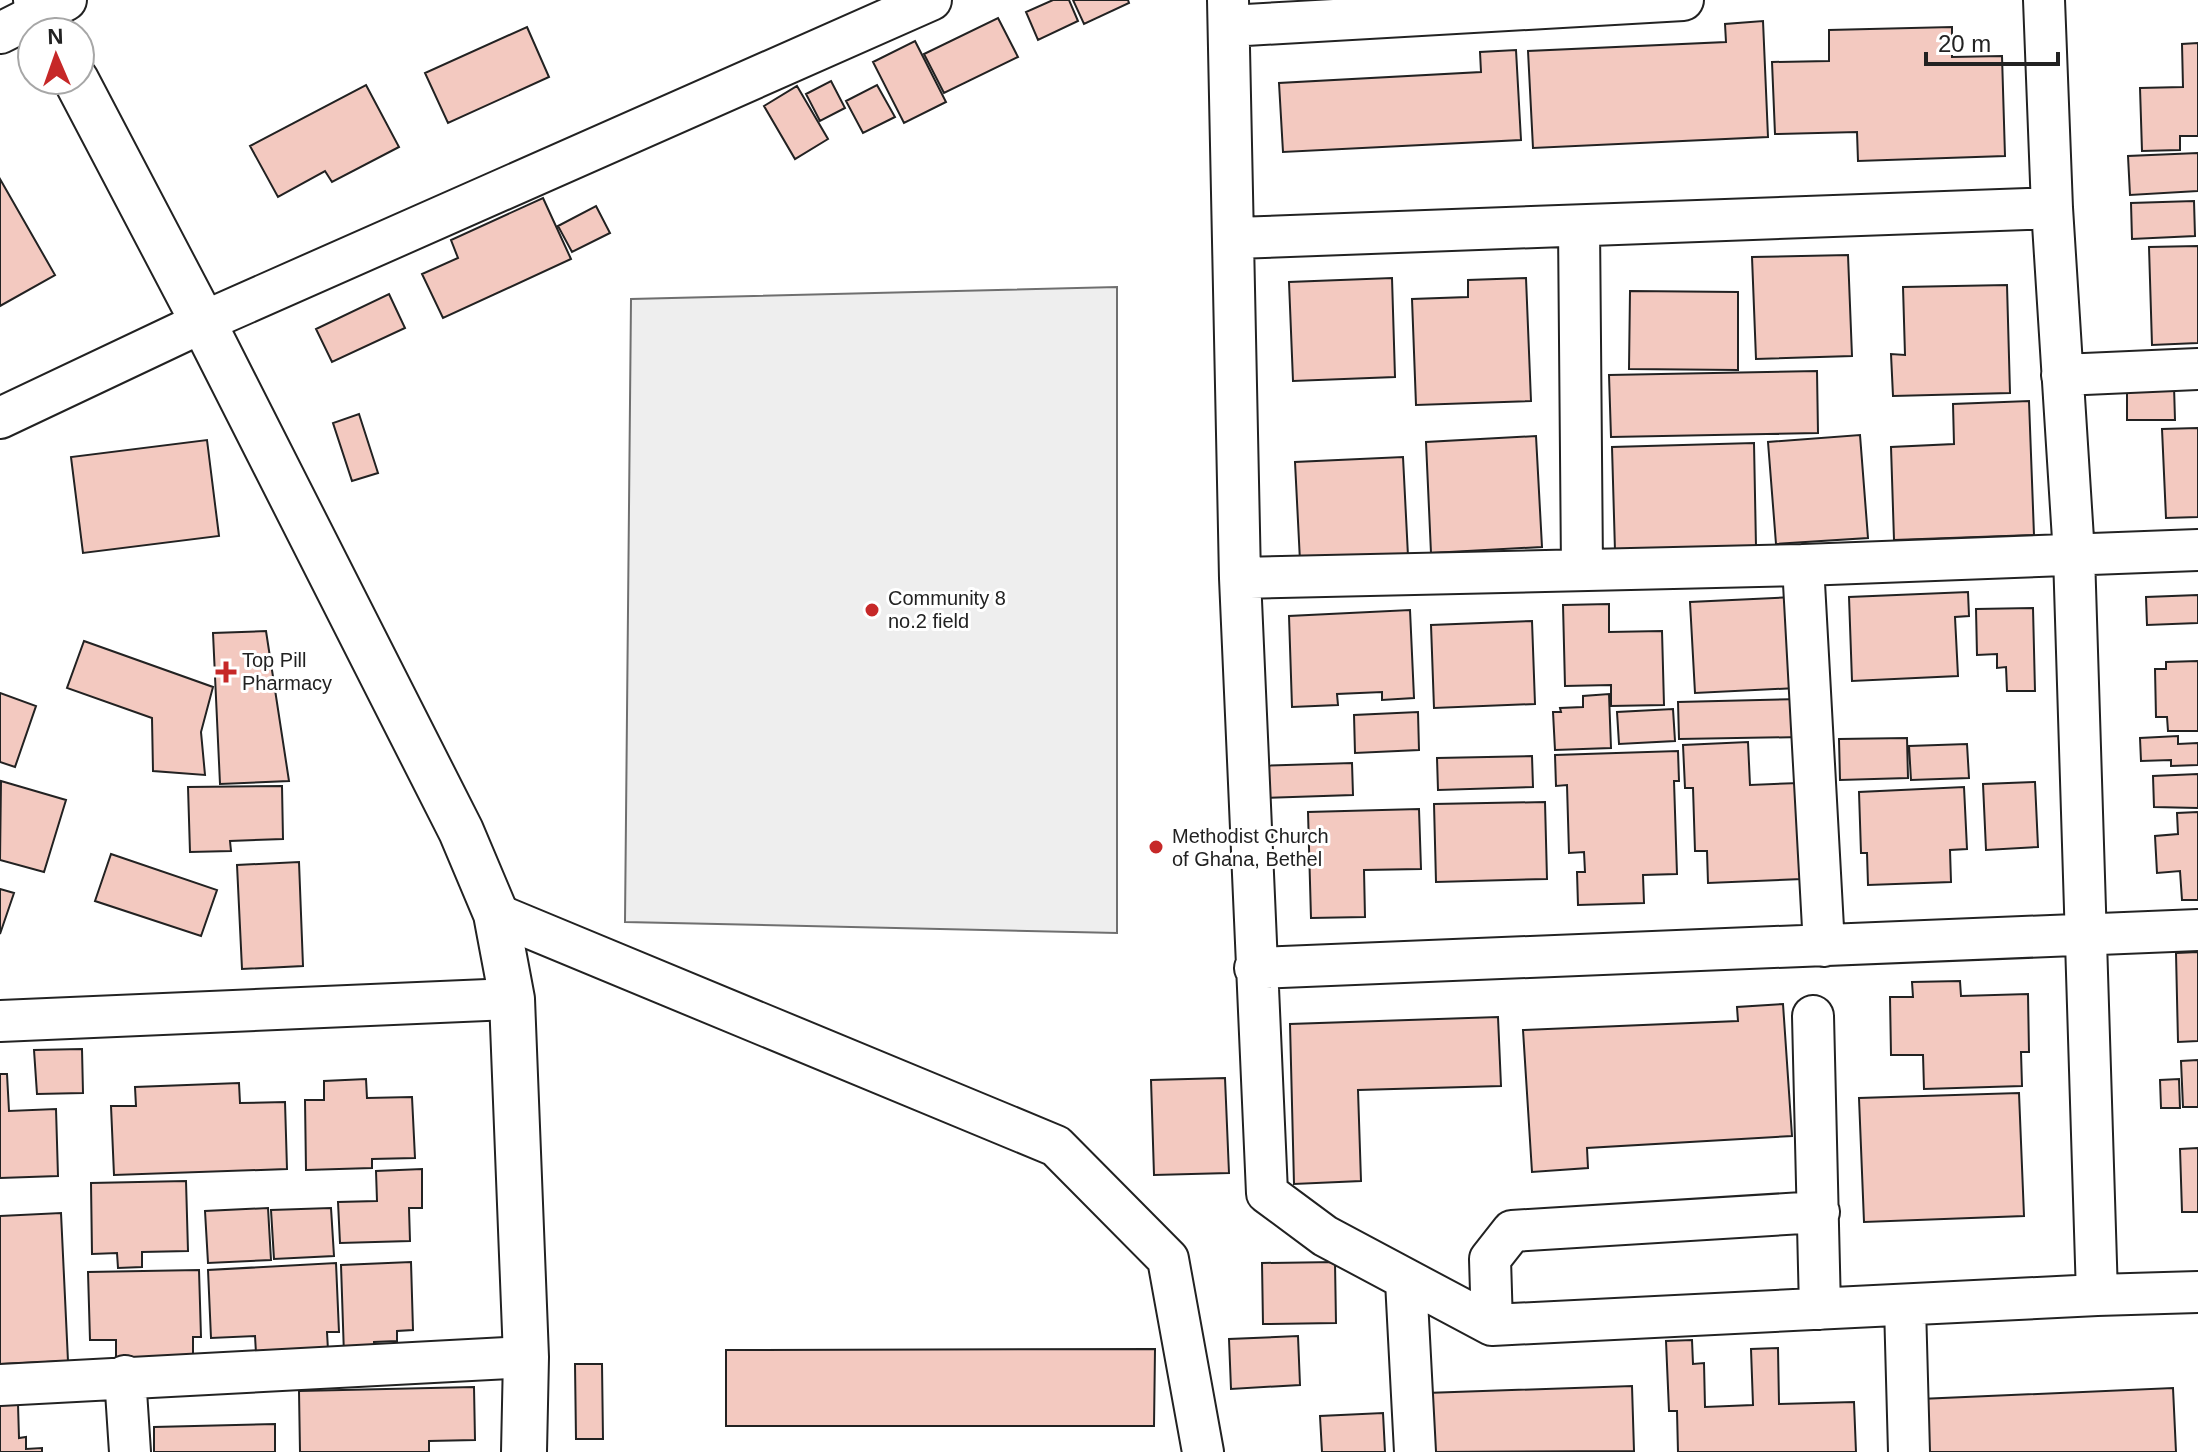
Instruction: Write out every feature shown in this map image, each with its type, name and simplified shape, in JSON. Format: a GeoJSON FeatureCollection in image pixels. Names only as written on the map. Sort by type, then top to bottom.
{"type":"FeatureCollection","features":[{"type":"Feature","properties":{"kind":"street"},"geometry":{"type":"LineString","coordinates":[[0,418],[203,322],[931,0]]}},
{"type":"Feature","properties":{"kind":"street"},"geometry":{"type":"LineString","coordinates":[[1683,0],[1228,13],[1240,578],[1267,1193],[1325,1236],[1492,1325],[2198,1292]]}},
{"type":"Feature","properties":{"kind":"street"},"geometry":{"type":"LineString","coordinates":[[2044,0],[2052,208],[2074,555],[2097,1295]]}},
{"type":"Feature","properties":{"kind":"street"},"geometry":{"type":"LineString","coordinates":[[0,33],[48,11]]}},
{"type":"Feature","properties":{"kind":"street"},"geometry":{"type":"LineString","coordinates":[[84,96],[203,322],[461,831],[496,914],[512,999],[526,1357],[524,1452]]}},
{"type":"Feature","properties":{"kind":"street"},"geometry":{"type":"LineString","coordinates":[[1235,238],[2052,208]]}},
{"type":"Feature","properties":{"kind":"street"},"geometry":{"type":"LineString","coordinates":[[1579,226],[1582,569]]}},
{"type":"Feature","properties":{"kind":"street"},"geometry":{"type":"LineString","coordinates":[[2062,375],[2198,369]]}},
{"type":"Feature","properties":{"kind":"street"},"geometry":{"type":"LineString","coordinates":[[1240,578],[1803,565],[2198,550]]}},
{"type":"Feature","properties":{"kind":"street"},"geometry":{"type":"LineString","coordinates":[[1803,565],[1824,946]]}},
{"type":"Feature","properties":{"kind":"street"},"geometry":{"type":"LineString","coordinates":[[496,914],[1056,1146],[1168,1259],[1203,1452]]}},
{"type":"Feature","properties":{"kind":"street"},"geometry":{"type":"LineString","coordinates":[[1255,968],[2198,930]]}},
{"type":"Feature","properties":{"kind":"street"},"geometry":{"type":"LineString","coordinates":[[0,1021],[512,999]]}},
{"type":"Feature","properties":{"kind":"street"},"geometry":{"type":"LineString","coordinates":[[1813,1016],[1820,1309]]}},
{"type":"Feature","properties":{"kind":"street"},"geometry":{"type":"LineString","coordinates":[[1492,1325],[1490,1259],[1512,1231],[1819,1212]]}},
{"type":"Feature","properties":{"kind":"street"},"geometry":{"type":"LineString","coordinates":[[1406,1281],[1415,1452]]}},
{"type":"Feature","properties":{"kind":"street"},"geometry":{"type":"LineString","coordinates":[[1905,1306],[1909,1452]]}},
{"type":"Feature","properties":{"kind":"street"},"geometry":{"type":"LineString","coordinates":[[0,1385],[526,1357]]}},
{"type":"Feature","properties":{"kind":"street"},"geometry":{"type":"LineString","coordinates":[[125,1376],[130,1452]]}},
{"type":"Feature","properties":{"kind":"shaded area","name":"Community 8 no.2 field"},"geometry":{"type":"Polygon","coordinates":[[[1117,287],[1117,933],[625,922],[631,299],[1117,287]]]}},
{"type":"Feature","properties":{"kind":"building"},"geometry":{"type":"Polygon","coordinates":[[[1053,0],[1069,0],[1078,21],[1038,40],[1026,12],[1053,0]]]}},
{"type":"Feature","properties":{"kind":"building"},"geometry":{"type":"Polygon","coordinates":[[[1073,0],[1128,0],[1129,3],[1084,24],[1073,0]]]}},
{"type":"Feature","properties":{"kind":"building"},"geometry":{"type":"Polygon","coordinates":[[[998,18],[1018,57],[944,93],[924,54],[998,18]]]}},
{"type":"Feature","properties":{"kind":"building"},"geometry":{"type":"Polygon","coordinates":[[[1763,21],[1768,137],[1533,148],[1528,51],[1726,42],[1725,24],[1763,21]]]}},
{"type":"Feature","properties":{"kind":"building"},"geometry":{"type":"Polygon","coordinates":[[[527,27],[549,77],[448,123],[425,73],[527,27]]]}},
{"type":"Feature","properties":{"kind":"building"},"geometry":{"type":"Polygon","coordinates":[[[1952,27],[1952,57],[2002,56],[2005,156],[1858,161],[1857,132],[1775,134],[1772,62],[1829,61],[1829,30],[1952,27]]]}},
{"type":"Feature","properties":{"kind":"building"},"geometry":{"type":"Polygon","coordinates":[[[915,41],[946,102],[904,123],[873,62],[915,41]]]}},
{"type":"Feature","properties":{"kind":"building"},"geometry":{"type":"Polygon","coordinates":[[[2198,43],[2198,136],[2180,136],[2180,150],[2142,151],[2140,88],[2183,87],[2182,44],[2198,43]]]}},
{"type":"Feature","properties":{"kind":"building"},"geometry":{"type":"Polygon","coordinates":[[[1516,50],[1521,140],[1283,152],[1279,83],[1481,72],[1480,52],[1516,50]]]}},
{"type":"Feature","properties":{"kind":"building"},"geometry":{"type":"Polygon","coordinates":[[[831,81],[845,108],[820,121],[806,94],[831,81]]]}},
{"type":"Feature","properties":{"kind":"building"},"geometry":{"type":"Polygon","coordinates":[[[366,85],[399,147],[332,182],[325,171],[278,197],[250,146],[366,85]]]}},
{"type":"Feature","properties":{"kind":"building"},"geometry":{"type":"Polygon","coordinates":[[[877,85],[895,117],[863,133],[846,101],[877,85]]]}},
{"type":"Feature","properties":{"kind":"building"},"geometry":{"type":"Polygon","coordinates":[[[797,86],[828,139],[795,159],[764,106],[797,86]]]}},
{"type":"Feature","properties":{"kind":"building"},"geometry":{"type":"Polygon","coordinates":[[[2198,153],[2198,191],[2130,195],[2128,156],[2198,153]]]}},
{"type":"Feature","properties":{"kind":"building"},"geometry":{"type":"Polygon","coordinates":[[[0,179],[55,275],[0,306],[0,179]]]}},
{"type":"Feature","properties":{"kind":"building"},"geometry":{"type":"Polygon","coordinates":[[[543,198],[571,259],[443,318],[422,274],[458,258],[451,240],[543,198]]]}},
{"type":"Feature","properties":{"kind":"building"},"geometry":{"type":"Polygon","coordinates":[[[2194,201],[2195,236],[2132,239],[2131,203],[2194,201]]]}},
{"type":"Feature","properties":{"kind":"building"},"geometry":{"type":"Polygon","coordinates":[[[596,206],[610,233],[572,252],[558,226],[596,206]]]}},
{"type":"Feature","properties":{"kind":"building"},"geometry":{"type":"Polygon","coordinates":[[[2198,246],[2198,343],[2152,345],[2149,247],[2198,246]]]}},
{"type":"Feature","properties":{"kind":"building"},"geometry":{"type":"Polygon","coordinates":[[[1848,255],[1852,356],[1756,359],[1752,257],[1848,255]]]}},
{"type":"Feature","properties":{"kind":"building"},"geometry":{"type":"Polygon","coordinates":[[[1392,278],[1395,377],[1293,381],[1289,282],[1392,278]]]}},
{"type":"Feature","properties":{"kind":"building"},"geometry":{"type":"Polygon","coordinates":[[[1526,278],[1531,401],[1416,405],[1412,299],[1468,297],[1468,280],[1526,278]]]}},
{"type":"Feature","properties":{"kind":"building"},"geometry":{"type":"Polygon","coordinates":[[[2007,285],[2010,393],[1893,396],[1891,354],[1905,355],[1903,287],[2007,285]]]}},
{"type":"Feature","properties":{"kind":"building"},"geometry":{"type":"Polygon","coordinates":[[[1630,291],[1738,292],[1738,370],[1629,369],[1630,291]]]}},
{"type":"Feature","properties":{"kind":"building"},"geometry":{"type":"Polygon","coordinates":[[[389,294],[405,328],[332,362],[316,329],[389,294]]]}},
{"type":"Feature","properties":{"kind":"building"},"geometry":{"type":"Polygon","coordinates":[[[1817,371],[1818,433],[1611,437],[1609,375],[1817,371]]]}},
{"type":"Feature","properties":{"kind":"building"},"geometry":{"type":"Polygon","coordinates":[[[2127,386],[2174,386],[2175,420],[2127,420],[2127,386]]]}},
{"type":"Feature","properties":{"kind":"building"},"geometry":{"type":"Polygon","coordinates":[[[2029,401],[2034,535],[1894,540],[1891,447],[1954,444],[1953,404],[2029,401]]]}},
{"type":"Feature","properties":{"kind":"building"},"geometry":{"type":"Polygon","coordinates":[[[359,414],[378,473],[352,481],[333,423],[359,414]]]}},
{"type":"Feature","properties":{"kind":"building"},"geometry":{"type":"Polygon","coordinates":[[[2198,428],[2198,517],[2166,518],[2162,429],[2198,428]]]}},
{"type":"Feature","properties":{"kind":"building"},"geometry":{"type":"Polygon","coordinates":[[[1860,435],[1868,538],[1776,544],[1768,442],[1860,435]]]}},
{"type":"Feature","properties":{"kind":"building"},"geometry":{"type":"Polygon","coordinates":[[[1536,436],[1542,547],[1431,553],[1426,442],[1536,436]]]}},
{"type":"Feature","properties":{"kind":"building"},"geometry":{"type":"Polygon","coordinates":[[[207,440],[219,536],[83,553],[71,457],[207,440]]]}},
{"type":"Feature","properties":{"kind":"building"},"geometry":{"type":"Polygon","coordinates":[[[1754,443],[1756,547],[1615,551],[1612,447],[1754,443]]]}},
{"type":"Feature","properties":{"kind":"building"},"geometry":{"type":"Polygon","coordinates":[[[1403,457],[1408,556],[1300,561],[1295,462],[1403,457]]]}},
{"type":"Feature","properties":{"kind":"building"},"geometry":{"type":"Polygon","coordinates":[[[1968,592],[1969,616],[1955,617],[1958,676],[1852,681],[1849,597],[1968,592]]]}},
{"type":"Feature","properties":{"kind":"building"},"geometry":{"type":"Polygon","coordinates":[[[2198,595],[2198,623],[2147,625],[2146,597],[2198,595]]]}},
{"type":"Feature","properties":{"kind":"building"},"geometry":{"type":"Polygon","coordinates":[[[1793,597],[1797,688],[1695,693],[1690,602],[1793,597]]]}},
{"type":"Feature","properties":{"kind":"building"},"geometry":{"type":"Polygon","coordinates":[[[1609,604],[1609,632],[1662,631],[1664,705],[1611,706],[1611,685],[1565,686],[1563,605],[1609,604]]]}},
{"type":"Feature","properties":{"kind":"building"},"geometry":{"type":"Polygon","coordinates":[[[2033,608],[2035,691],[2007,691],[2006,667],[1997,668],[1997,654],[1977,655],[1976,609],[2033,608]]]}},
{"type":"Feature","properties":{"kind":"building"},"geometry":{"type":"Polygon","coordinates":[[[1410,610],[1414,698],[1382,700],[1382,692],[1337,694],[1338,705],[1292,707],[1289,616],[1410,610]]]}},
{"type":"Feature","properties":{"kind":"building"},"geometry":{"type":"Polygon","coordinates":[[[1532,621],[1535,704],[1434,708],[1431,625],[1532,621]]]}},
{"type":"Feature","properties":{"kind":"building"},"geometry":{"type":"Polygon","coordinates":[[[266,631],[289,781],[220,784],[213,633],[266,631]]]}},
{"type":"Feature","properties":{"kind":"building"},"geometry":{"type":"Polygon","coordinates":[[[84,641],[213,687],[201,732],[205,775],[153,771],[152,718],[67,688],[84,641]]]}},
{"type":"Feature","properties":{"kind":"building"},"geometry":{"type":"Polygon","coordinates":[[[2198,661],[2198,731],[2168,731],[2167,717],[2156,717],[2155,669],[2166,669],[2166,662],[2198,661]]]}},
{"type":"Feature","properties":{"kind":"building"},"geometry":{"type":"Polygon","coordinates":[[[0,693],[36,706],[15,767],[0,762],[0,693]]]}},
{"type":"Feature","properties":{"kind":"building"},"geometry":{"type":"Polygon","coordinates":[[[1609,694],[1611,748],[1555,750],[1553,712],[1561,712],[1560,708],[1583,707],[1583,696],[1609,694]]]}},
{"type":"Feature","properties":{"kind":"building"},"geometry":{"type":"Polygon","coordinates":[[[1801,699],[1802,737],[1679,739],[1678,702],[1801,699]]]}},
{"type":"Feature","properties":{"kind":"building"},"geometry":{"type":"Polygon","coordinates":[[[1673,709],[1675,741],[1619,744],[1617,712],[1673,709]]]}},
{"type":"Feature","properties":{"kind":"building"},"geometry":{"type":"Polygon","coordinates":[[[1418,712],[1419,750],[1355,753],[1354,715],[1418,712]]]}},
{"type":"Feature","properties":{"kind":"building"},"geometry":{"type":"Polygon","coordinates":[[[2178,736],[2178,744],[2198,743],[2198,765],[2171,766],[2171,760],[2141,761],[2140,738],[2178,736]]]}},
{"type":"Feature","properties":{"kind":"building"},"geometry":{"type":"Polygon","coordinates":[[[1907,738],[1908,778],[1840,780],[1839,739],[1907,738]]]}},
{"type":"Feature","properties":{"kind":"building"},"geometry":{"type":"Polygon","coordinates":[[[1748,742],[1750,785],[1799,783],[1802,879],[1708,883],[1707,851],[1695,851],[1693,788],[1685,788],[1683,745],[1748,742]]]}},
{"type":"Feature","properties":{"kind":"building"},"geometry":{"type":"Polygon","coordinates":[[[1967,744],[1969,778],[1911,780],[1909,746],[1967,744]]]}},
{"type":"Feature","properties":{"kind":"building"},"geometry":{"type":"Polygon","coordinates":[[[1678,751],[1679,781],[1674,781],[1677,874],[1643,875],[1644,903],[1578,905],[1577,872],[1585,872],[1584,852],[1569,853],[1567,785],[1556,786],[1555,755],[1678,751]]]}},
{"type":"Feature","properties":{"kind":"building"},"geometry":{"type":"Polygon","coordinates":[[[1532,756],[1533,787],[1438,790],[1437,758],[1532,756]]]}},
{"type":"Feature","properties":{"kind":"building"},"geometry":{"type":"Polygon","coordinates":[[[1352,763],[1353,795],[1259,798],[1258,766],[1352,763]]]}},
{"type":"Feature","properties":{"kind":"building"},"geometry":{"type":"Polygon","coordinates":[[[2198,774],[2198,808],[2154,807],[2153,776],[2198,774]]]}},
{"type":"Feature","properties":{"kind":"building"},"geometry":{"type":"Polygon","coordinates":[[[1,781],[66,800],[44,872],[0,860],[1,781]]]}},
{"type":"Feature","properties":{"kind":"building"},"geometry":{"type":"Polygon","coordinates":[[[2035,782],[2038,847],[1986,850],[1983,784],[2035,782]]]}},
{"type":"Feature","properties":{"kind":"building"},"geometry":{"type":"Polygon","coordinates":[[[282,786],[283,839],[230,841],[231,851],[190,852],[188,787],[282,786]]]}},
{"type":"Feature","properties":{"kind":"building"},"geometry":{"type":"Polygon","coordinates":[[[1964,787],[1967,849],[1950,850],[1951,882],[1868,885],[1867,853],[1861,853],[1859,792],[1964,787]]]}},
{"type":"Feature","properties":{"kind":"building"},"geometry":{"type":"Polygon","coordinates":[[[1545,802],[1547,879],[1436,882],[1434,804],[1545,802]]]}},
{"type":"Feature","properties":{"kind":"building"},"geometry":{"type":"Polygon","coordinates":[[[1419,809],[1421,869],[1364,870],[1365,917],[1311,918],[1308,812],[1419,809]]]}},
{"type":"Feature","properties":{"kind":"building"},"geometry":{"type":"Polygon","coordinates":[[[2198,812],[2198,900],[2182,900],[2180,871],[2157,873],[2155,836],[2178,834],[2177,813],[2198,812]]]}},
{"type":"Feature","properties":{"kind":"building"},"geometry":{"type":"Polygon","coordinates":[[[111,854],[217,890],[201,936],[95,901],[111,854]]]}},
{"type":"Feature","properties":{"kind":"building"},"geometry":{"type":"Polygon","coordinates":[[[299,862],[303,966],[242,969],[237,865],[299,862]]]}},
{"type":"Feature","properties":{"kind":"building"},"geometry":{"type":"Polygon","coordinates":[[[0,889],[14,893],[0,934],[0,889]]]}},
{"type":"Feature","properties":{"kind":"building"},"geometry":{"type":"Polygon","coordinates":[[[2198,952],[2198,1041],[2178,1042],[2176,953],[2198,952]]]}},
{"type":"Feature","properties":{"kind":"building"},"geometry":{"type":"Polygon","coordinates":[[[1960,981],[1961,996],[2028,994],[2029,1052],[2021,1052],[2022,1086],[1924,1089],[1923,1055],[1891,1055],[1890,997],[1913,997],[1912,982],[1960,981]]]}},
{"type":"Feature","properties":{"kind":"building"},"geometry":{"type":"Polygon","coordinates":[[[1783,1004],[1792,1136],[1587,1148],[1588,1168],[1532,1172],[1523,1030],[1738,1021],[1737,1007],[1783,1004]]]}},
{"type":"Feature","properties":{"kind":"building"},"geometry":{"type":"Polygon","coordinates":[[[1498,1017],[1501,1086],[1358,1090],[1361,1181],[1294,1184],[1290,1024],[1498,1017]]]}},
{"type":"Feature","properties":{"kind":"building"},"geometry":{"type":"Polygon","coordinates":[[[82,1049],[83,1093],[37,1094],[34,1050],[82,1049]]]}},
{"type":"Feature","properties":{"kind":"building"},"geometry":{"type":"Polygon","coordinates":[[[2198,1060],[2198,1107],[2183,1107],[2181,1061],[2198,1060]]]}},
{"type":"Feature","properties":{"kind":"building"},"geometry":{"type":"Polygon","coordinates":[[[0,1074],[7,1074],[9,1111],[56,1109],[58,1176],[0,1178],[0,1074]]]}},
{"type":"Feature","properties":{"kind":"building"},"geometry":{"type":"Polygon","coordinates":[[[1225,1078],[1229,1173],[1154,1175],[1151,1080],[1225,1078]]]}},
{"type":"Feature","properties":{"kind":"building"},"geometry":{"type":"Polygon","coordinates":[[[366,1079],[367,1098],[412,1097],[415,1158],[372,1159],[372,1168],[306,1170],[305,1100],[324,1100],[324,1081],[366,1079]]]}},
{"type":"Feature","properties":{"kind":"building"},"geometry":{"type":"Polygon","coordinates":[[[2179,1079],[2180,1108],[2161,1108],[2160,1080],[2179,1079]]]}},
{"type":"Feature","properties":{"kind":"building"},"geometry":{"type":"Polygon","coordinates":[[[239,1083],[240,1103],[285,1102],[287,1169],[114,1175],[111,1106],[136,1106],[135,1087],[239,1083]]]}},
{"type":"Feature","properties":{"kind":"building"},"geometry":{"type":"Polygon","coordinates":[[[2019,1093],[2024,1216],[1864,1222],[1859,1098],[2019,1093]]]}},
{"type":"Feature","properties":{"kind":"building"},"geometry":{"type":"Polygon","coordinates":[[[2198,1148],[2198,1212],[2182,1212],[2180,1149],[2198,1148]]]}},
{"type":"Feature","properties":{"kind":"building"},"geometry":{"type":"Polygon","coordinates":[[[422,1169],[422,1208],[409,1208],[410,1241],[340,1243],[338,1202],[377,1201],[376,1171],[422,1169]]]}},
{"type":"Feature","properties":{"kind":"building"},"geometry":{"type":"Polygon","coordinates":[[[186,1181],[188,1251],[142,1252],[142,1267],[118,1268],[117,1253],[92,1254],[91,1183],[186,1181]]]}},
{"type":"Feature","properties":{"kind":"building"},"geometry":{"type":"Polygon","coordinates":[[[268,1208],[271,1260],[208,1263],[205,1211],[268,1208]]]}},
{"type":"Feature","properties":{"kind":"building"},"geometry":{"type":"Polygon","coordinates":[[[331,1208],[334,1256],[274,1259],[271,1210],[331,1208]]]}},
{"type":"Feature","properties":{"kind":"building"},"geometry":{"type":"Polygon","coordinates":[[[61,1213],[68,1361],[0,1364],[0,1216],[61,1213]]]}},
{"type":"Feature","properties":{"kind":"building"},"geometry":{"type":"Polygon","coordinates":[[[411,1262],[413,1330],[397,1331],[397,1341],[374,1342],[374,1354],[344,1355],[341,1265],[411,1262]]]}},
{"type":"Feature","properties":{"kind":"building"},"geometry":{"type":"Polygon","coordinates":[[[1335,1262],[1336,1323],[1263,1324],[1262,1263],[1335,1262]]]}},
{"type":"Feature","properties":{"kind":"building"},"geometry":{"type":"Polygon","coordinates":[[[336,1263],[339,1332],[327,1332],[328,1350],[256,1353],[255,1336],[211,1338],[208,1270],[336,1263]]]}},
{"type":"Feature","properties":{"kind":"building"},"geometry":{"type":"Polygon","coordinates":[[[199,1270],[201,1337],[193,1337],[193,1358],[116,1360],[116,1340],[90,1340],[88,1272],[199,1270]]]}},
{"type":"Feature","properties":{"kind":"building"},"geometry":{"type":"Polygon","coordinates":[[[1298,1336],[1300,1385],[1231,1389],[1229,1339],[1298,1336]]]}},
{"type":"Feature","properties":{"kind":"building"},"geometry":{"type":"Polygon","coordinates":[[[1692,1340],[1693,1364],[1704,1363],[1705,1407],[1753,1405],[1751,1349],[1778,1348],[1779,1404],[1854,1402],[1856,1452],[1678,1452],[1677,1411],[1669,1411],[1666,1341],[1692,1340]]]}},
{"type":"Feature","properties":{"kind":"building"},"geometry":{"type":"Polygon","coordinates":[[[1155,1349],[1154,1426],[726,1426],[726,1350],[1155,1349]]]}},
{"type":"Feature","properties":{"kind":"building"},"geometry":{"type":"Polygon","coordinates":[[[575,1364],[602,1364],[603,1439],[576,1439],[575,1364]]]}},
{"type":"Feature","properties":{"kind":"building"},"geometry":{"type":"Polygon","coordinates":[[[1632,1386],[1634,1451],[1428,1452],[1426,1393],[1632,1386]]]}},
{"type":"Feature","properties":{"kind":"building"},"geometry":{"type":"Polygon","coordinates":[[[474,1387],[475,1440],[429,1441],[429,1452],[300,1452],[299,1391],[474,1387]]]}},
{"type":"Feature","properties":{"kind":"building"},"geometry":{"type":"Polygon","coordinates":[[[2173,1388],[2176,1452],[1922,1452],[1920,1399],[2173,1388]]]}},
{"type":"Feature","properties":{"kind":"building"},"geometry":{"type":"Polygon","coordinates":[[[18,1404],[19,1438],[26,1437],[26,1449],[42,1448],[42,1452],[0,1452],[0,1405],[18,1404]]]}},
{"type":"Feature","properties":{"kind":"building"},"geometry":{"type":"Polygon","coordinates":[[[1383,1413],[1385,1452],[1322,1452],[1320,1416],[1383,1413]]]}},
{"type":"Feature","properties":{"kind":"building"},"geometry":{"type":"Polygon","coordinates":[[[275,1424],[275,1452],[154,1452],[154,1427],[275,1424]]]}},
{"type":"Feature","properties":{"kind":"place","name":"Community 8 no.2 field"},"geometry":{"type":"Point","coordinates":[872,610]}},
{"type":"Feature","properties":{"kind":"place","name":"Top Pill Pharmacy"},"geometry":{"type":"Point","coordinates":[226,672]}},
{"type":"Feature","properties":{"kind":"place","name":"Methodist Church of Ghana, Bethel"},"geometry":{"type":"Point","coordinates":[1156,847]}}]}
